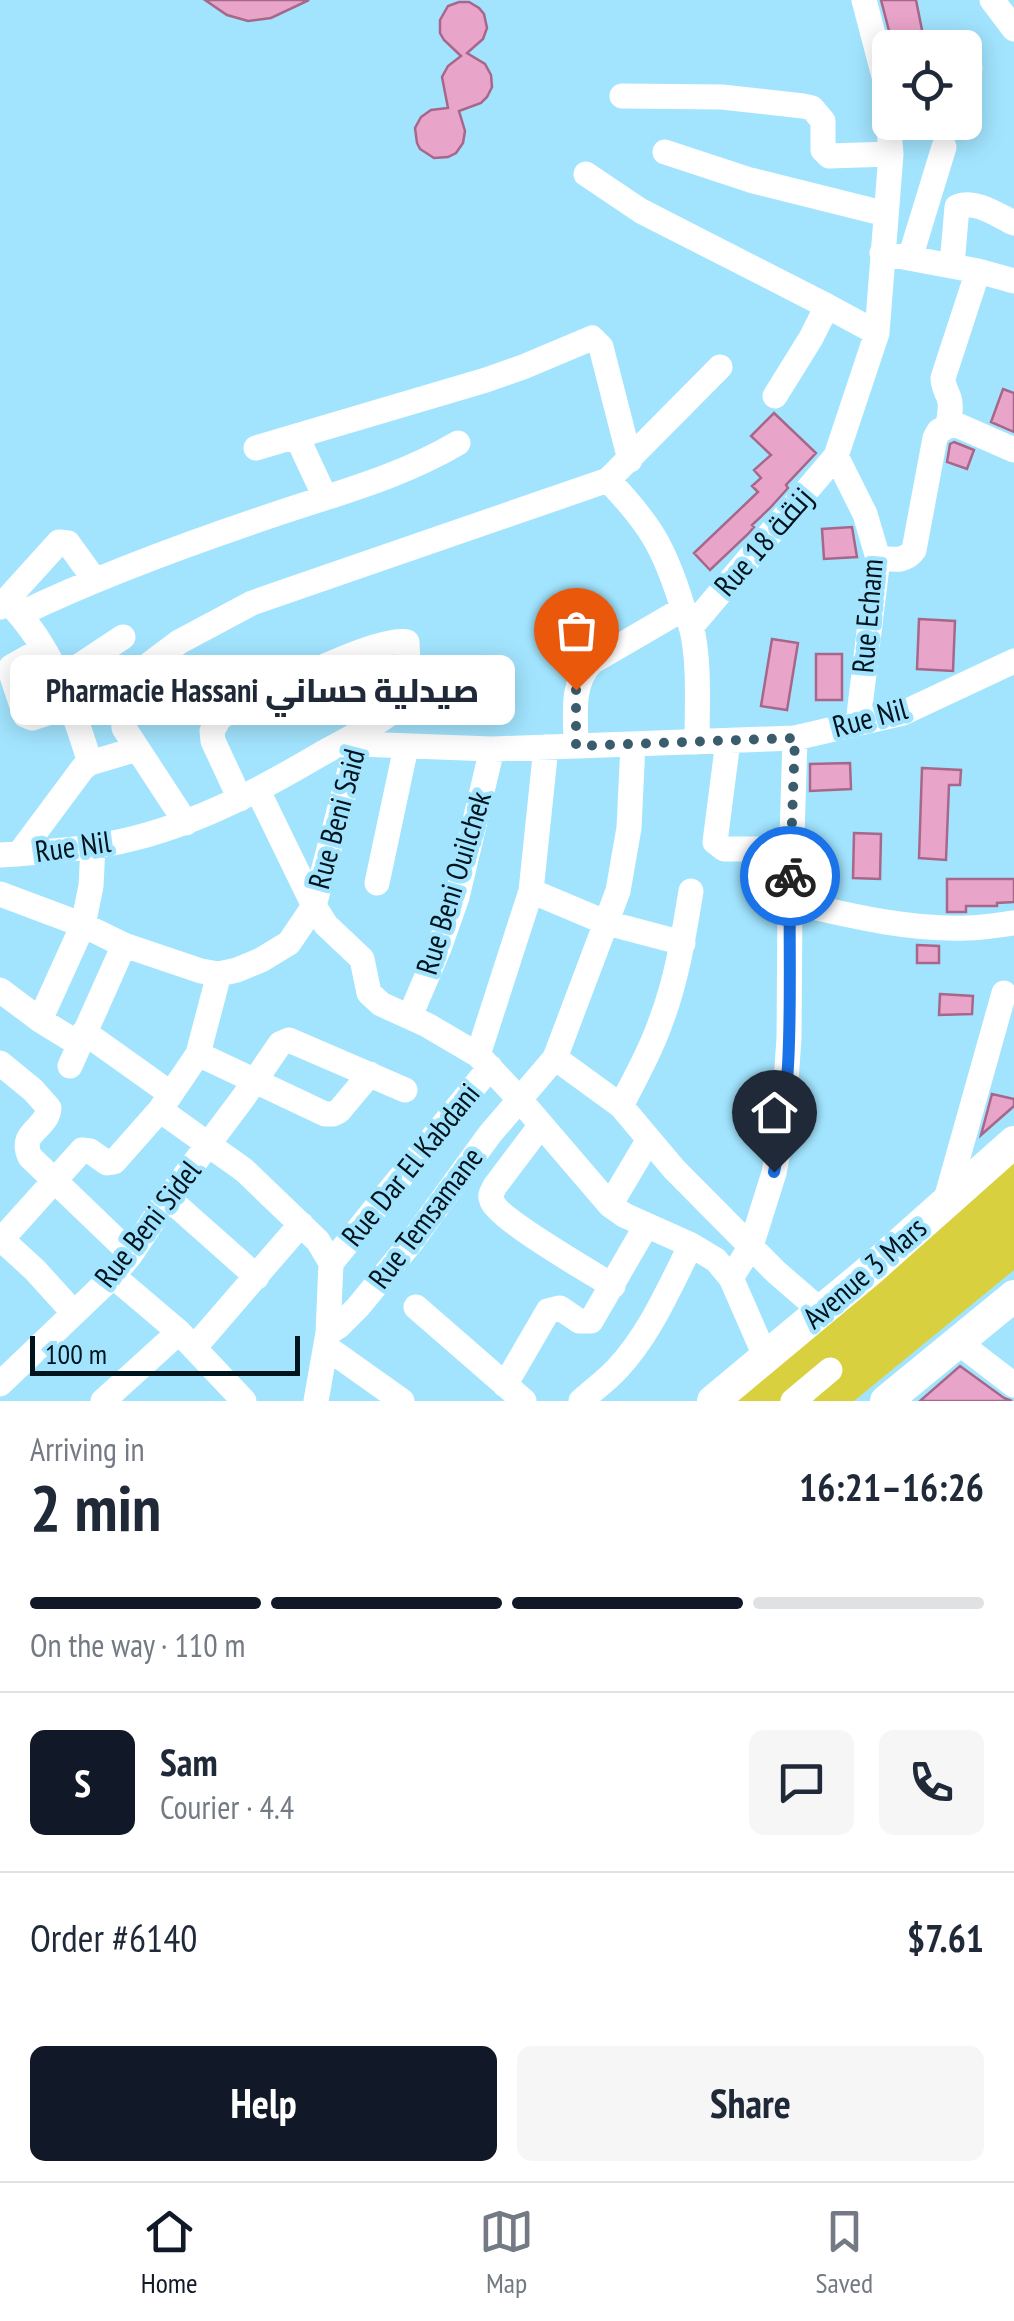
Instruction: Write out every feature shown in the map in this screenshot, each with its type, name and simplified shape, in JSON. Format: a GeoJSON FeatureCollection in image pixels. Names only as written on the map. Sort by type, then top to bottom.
{"type":"FeatureCollection","features":[{"type":"Feature","properties":{"kind":"main road","name":"Avenue 3 Mars"},"geometry":{"type":"LineString","coordinates":[[713,1401],[1014,1142]]}},
{"type":"Feature","properties":{"kind":"main road"},"geometry":{"type":"LineString","coordinates":[[886,1401],[1014,1296]]}},
{"type":"Feature","properties":{"kind":"street"},"geometry":{"type":"LineString","coordinates":[[864,0],[873,30]]}},
{"type":"Feature","properties":{"kind":"street"},"geometry":{"type":"LineString","coordinates":[[992,0],[1014,29]]}},
{"type":"Feature","properties":{"kind":"street"},"geometry":{"type":"LineString","coordinates":[[622,96],[722,97],[812,108],[823,121],[823,150],[829,156],[891,154]]}},
{"type":"Feature","properties":{"kind":"street"},"geometry":{"type":"LineString","coordinates":[[836,456],[877,333],[890,140]]}},
{"type":"Feature","properties":{"kind":"street"},"geometry":{"type":"LineString","coordinates":[[910,258],[944,147]]}},
{"type":"Feature","properties":{"kind":"street"},"geometry":{"type":"LineString","coordinates":[[665,152],[750,180],[886,214]]}},
{"type":"Feature","properties":{"kind":"street"},"geometry":{"type":"LineString","coordinates":[[586,174],[640,211],[877,333]]}},
{"type":"Feature","properties":{"kind":"street"},"geometry":{"type":"LineString","coordinates":[[952,265],[957,207],[972,204],[1014,223]]}},
{"type":"Feature","properties":{"kind":"street"},"geometry":{"type":"LineString","coordinates":[[882,253],[1012,276]]}},
{"type":"Feature","properties":{"kind":"street"},"geometry":{"type":"LineString","coordinates":[[948,426],[949,398],[943,378],[978,271]]}},
{"type":"Feature","properties":{"kind":"street"},"geometry":{"type":"LineString","coordinates":[[776,396],[828,306]]}},
{"type":"Feature","properties":{"kind":"street"},"geometry":{"type":"LineString","coordinates":[[256,448],[486,380],[592,338],[600,347],[609,373],[630,460]]}},
{"type":"Feature","properties":{"kind":"street"},"geometry":{"type":"LineString","coordinates":[[186,823],[124,728],[122,707],[129,686],[151,662],[252,602],[608,480],[720,367]]}},
{"type":"Feature","properties":{"kind":"street"},"geometry":{"type":"LineString","coordinates":[[889,559],[907,558],[914,550],[939,431],[957,425],[1014,450]]}},
{"type":"Feature","properties":{"kind":"street"},"geometry":{"type":"LineString","coordinates":[[297,437],[325,497]]}},
{"type":"Feature","properties":{"kind":"street"},"geometry":{"type":"LineString","coordinates":[[9,607],[407,471],[458,443]]}},
{"type":"Feature","properties":{"kind":"street","name":"Rue Echam"},"geometry":{"type":"LineString","coordinates":[[836,456],[889,559],[858,724]]}},
{"type":"Feature","properties":{"kind":"street","name":"Rue 18 زنقة"},"geometry":{"type":"LineString","coordinates":[[576,746],[576,690],[582,672],[592,662],[687,618],[808,491],[836,456]]}},
{"type":"Feature","properties":{"kind":"street"},"geometry":{"type":"LineString","coordinates":[[608,480],[656,538],[687,618],[697,677],[697,742]]}},
{"type":"Feature","properties":{"kind":"street"},"geometry":{"type":"LineString","coordinates":[[9,607],[60,542],[68,544],[94,579]]}},
{"type":"Feature","properties":{"kind":"street"},"geometry":{"type":"LineString","coordinates":[[9,607],[61,678],[90,763]]}},
{"type":"Feature","properties":{"kind":"street"},"geometry":{"type":"LineString","coordinates":[[61,678],[124,637]]}},
{"type":"Feature","properties":{"kind":"street"},"geometry":{"type":"LineString","coordinates":[[359,738],[409,696],[408,642],[365,650],[220,717],[212,731],[214,741],[314,906],[336,936],[362,959],[369,993],[381,1004],[410,1016],[484,1061],[610,1205],[716,1260],[731,1278],[766,1358]]}},
{"type":"Feature","properties":{"kind":"street"},"geometry":{"type":"LineString","coordinates":[[43,649],[10,670],[25,715],[32,718],[72,705]]}},
{"type":"Feature","properties":{"kind":"street","name":"Rue Nil"},"geometry":{"type":"LineString","coordinates":[[9,855],[94,846],[186,823],[250,795],[359,738],[406,746],[492,748],[795,738],[902,713],[1014,661]]}},
{"type":"Feature","properties":{"kind":"street","name":"Rue Beni Said"},"geometry":{"type":"LineString","coordinates":[[314,906],[359,738]]}},
{"type":"Feature","properties":{"kind":"street"},"geometry":{"type":"LineString","coordinates":[[731,1278],[751,1246],[774,1172],[783,1126],[789,1038],[795,738]]}},
{"type":"Feature","properties":{"kind":"street"},"geometry":{"type":"LineString","coordinates":[[728,741],[715,842],[724,850],[791,849]]}},
{"type":"Feature","properties":{"kind":"street","name":"Rue Temsamane"},"geometry":{"type":"LineString","coordinates":[[327,1340],[414,1240],[490,1134],[555,1058],[618,890],[629,828],[632,744]]}},
{"type":"Feature","properties":{"kind":"street"},"geometry":{"type":"LineString","coordinates":[[377,883],[406,746]]}},
{"type":"Feature","properties":{"kind":"street"},"geometry":{"type":"LineString","coordinates":[[484,1061],[531,891],[546,747]]}},
{"type":"Feature","properties":{"kind":"street","name":"Rue Beni Ouilchek"},"geometry":{"type":"LineString","coordinates":[[410,1016],[457,897],[492,748]]}},
{"type":"Feature","properties":{"kind":"street"},"geometry":{"type":"LineString","coordinates":[[9,855],[90,763],[137,749]]}},
{"type":"Feature","properties":{"kind":"street"},"geometry":{"type":"LineString","coordinates":[[40,1020],[83,925],[92,886],[94,846]]}},
{"type":"Feature","properties":{"kind":"street"},"geometry":{"type":"LineString","coordinates":[[621,1106],[663,1018],[692,890]]}},
{"type":"Feature","properties":{"kind":"street"},"geometry":{"type":"LineString","coordinates":[[531,891],[607,923],[683,943]]}},
{"type":"Feature","properties":{"kind":"street"},"geometry":{"type":"LineString","coordinates":[[2,900],[219,974],[279,950],[297,934],[314,906]]}},
{"type":"Feature","properties":{"kind":"street"},"geometry":{"type":"LineString","coordinates":[[790,902],[914,925],[967,928],[1014,923]]}},
{"type":"Feature","properties":{"kind":"street"},"geometry":{"type":"LineString","coordinates":[[78,1047],[124,944]]}},
{"type":"Feature","properties":{"kind":"street"},"geometry":{"type":"LineString","coordinates":[[74,1313],[35,1270],[3,1245],[82,1150],[90,1150],[107,1163],[114,1162],[166,1102],[198,1054],[219,974]]}},
{"type":"Feature","properties":{"kind":"street"},"geometry":{"type":"LineString","coordinates":[[0,990],[78,1047],[166,1102],[324,1248],[331,1263],[327,1340],[316,1401]]}},
{"type":"Feature","properties":{"kind":"street"},"geometry":{"type":"LineString","coordinates":[[945,1202],[1004,994]]}},
{"type":"Feature","properties":{"kind":"street","name":"Rue Beni Sidel"},"geometry":{"type":"LineString","coordinates":[[0,1384],[113,1276],[280,1044],[288,1040],[370,1074]]}},
{"type":"Feature","properties":{"kind":"street"},"geometry":{"type":"LineString","coordinates":[[198,1054],[319,1112],[338,1111],[370,1074],[405,1090]]}},
{"type":"Feature","properties":{"kind":"street"},"geometry":{"type":"LineString","coordinates":[[555,1058],[621,1106],[648,1141],[776,1272],[821,1312]]}},
{"type":"Feature","properties":{"kind":"street","name":"Rue Dar El Kabdani"},"geometry":{"type":"LineString","coordinates":[[331,1263],[484,1061]]}},
{"type":"Feature","properties":{"kind":"street"},"geometry":{"type":"LineString","coordinates":[[0,1063],[48,1108],[48,1116],[27,1139],[30,1156],[131,1254]]}},
{"type":"Feature","properties":{"kind":"street"},"geometry":{"type":"LineString","coordinates":[[541,1124],[495,1186],[492,1202],[510,1219],[613,1286]]}},
{"type":"Feature","properties":{"kind":"street"},"geometry":{"type":"LineString","coordinates":[[610,1205],[648,1141]]}},
{"type":"Feature","properties":{"kind":"street"},"geometry":{"type":"LineString","coordinates":[[168,1198],[257,1277]]}},
{"type":"Feature","properties":{"kind":"street"},"geometry":{"type":"LineString","coordinates":[[103,1401],[186,1340],[257,1277],[301,1224]]}},
{"type":"Feature","properties":{"kind":"street"},"geometry":{"type":"LineString","coordinates":[[416,1307],[515,1393],[548,1311],[560,1308],[580,1321],[588,1322],[594,1317],[646,1226]]}},
{"type":"Feature","properties":{"kind":"street"},"geometry":{"type":"LineString","coordinates":[[581,1401],[619,1367],[655,1318],[690,1246]]}},
{"type":"Feature","properties":{"kind":"street"},"geometry":{"type":"LineString","coordinates":[[113,1276],[186,1340],[244,1401]]}},
{"type":"Feature","properties":{"kind":"street"},"geometry":{"type":"LineString","coordinates":[[327,1340],[402,1401]]}},
{"type":"Feature","properties":{"kind":"street"},"geometry":{"type":"LineString","coordinates":[[958,1342],[1014,1385]]}},
{"type":"Feature","properties":{"kind":"street"},"geometry":{"type":"LineString","coordinates":[[794,1401],[830,1370]]}},
{"type":"Feature","properties":{"kind":"shaded area"},"geometry":{"type":"Polygon","coordinates":[[[1014,1151],[1014,1270],[854,1401],[722,1401],[1014,1151]]]}},
{"type":"Feature","properties":{"kind":"building"},"geometry":{"type":"Polygon","coordinates":[[[205,0],[309,0],[271,18],[248,21],[227,15],[205,0]]]}},
{"type":"Feature","properties":{"kind":"building"},"geometry":{"type":"Polygon","coordinates":[[[881,0],[916,0],[922,30],[889,30],[881,0]]]}},
{"type":"Feature","properties":{"kind":"building"},"geometry":{"type":"Polygon","coordinates":[[[469,2],[484,14],[487,28],[483,39],[467,53],[485,64],[492,87],[481,103],[459,111],[465,131],[456,153],[434,158],[420,149],[415,128],[431,110],[448,108],[442,77],[461,56],[444,40],[440,20],[448,6],[469,2]]]}},
{"type":"Feature","properties":{"kind":"building"},"geometry":{"type":"Polygon","coordinates":[[[1003,389],[1014,393],[1014,432],[991,422],[1003,389]]]}},
{"type":"Feature","properties":{"kind":"building"},"geometry":{"type":"Polygon","coordinates":[[[774,413],[816,453],[748,534],[710,570],[694,553],[758,492],[752,486],[761,478],[754,470],[771,455],[751,436],[774,413]]]}},
{"type":"Feature","properties":{"kind":"building"},"geometry":{"type":"Polygon","coordinates":[[[950,444],[974,450],[967,469],[947,462],[950,444]]]}},
{"type":"Feature","properties":{"kind":"building"},"geometry":{"type":"Polygon","coordinates":[[[852,527],[857,557],[824,559],[822,529],[852,527]]]}},
{"type":"Feature","properties":{"kind":"building"},"geometry":{"type":"Polygon","coordinates":[[[919,619],[955,621],[953,671],[917,669],[919,619]]]}},
{"type":"Feature","properties":{"kind":"building"},"geometry":{"type":"Polygon","coordinates":[[[772,639],[798,643],[787,710],[761,706],[772,639]]]}},
{"type":"Feature","properties":{"kind":"building"},"geometry":{"type":"Polygon","coordinates":[[[816,654],[842,654],[842,700],[816,700],[816,654]]]}},
{"type":"Feature","properties":{"kind":"building"},"geometry":{"type":"Polygon","coordinates":[[[850,763],[851,789],[810,791],[810,764],[850,763]]]}},
{"type":"Feature","properties":{"kind":"building"},"geometry":{"type":"Polygon","coordinates":[[[922,768],[961,770],[960,785],[949,785],[946,860],[919,858],[922,768]]]}},
{"type":"Feature","properties":{"kind":"building"},"geometry":{"type":"Polygon","coordinates":[[[854,833],[881,834],[880,879],[853,878],[854,833]]]}},
{"type":"Feature","properties":{"kind":"building"},"geometry":{"type":"Polygon","coordinates":[[[947,879],[1014,879],[1014,902],[966,906],[966,912],[947,912],[947,879]]]}},
{"type":"Feature","properties":{"kind":"building"},"geometry":{"type":"Polygon","coordinates":[[[917,945],[939,946],[939,963],[917,963],[917,945]]]}},
{"type":"Feature","properties":{"kind":"building"},"geometry":{"type":"Polygon","coordinates":[[[940,994],[973,996],[972,1014],[939,1015],[940,994]]]}},
{"type":"Feature","properties":{"kind":"building"},"geometry":{"type":"Polygon","coordinates":[[[992,1094],[1014,1099],[1014,1106],[981,1135],[992,1094]]]}},
{"type":"Feature","properties":{"kind":"building"},"geometry":{"type":"Polygon","coordinates":[[[960,1366],[1004,1398],[1012,1401],[920,1401],[960,1366]]]}},
{"type":"Feature","properties":{"kind":"way so far"},"geometry":{"type":"LineString","coordinates":[[576,690],[576,746],[795,738],[790,876]]}},
{"type":"Feature","properties":{"kind":"place","name":"Pharmacie Hassani صيدلية حساني"},"geometry":{"type":"Point","coordinates":[576,690]}},
{"type":"Feature","properties":{"kind":"route"},"geometry":{"type":"LineString","coordinates":[[774,1172],[783,1126],[789,1038],[790,876]]}}]}
